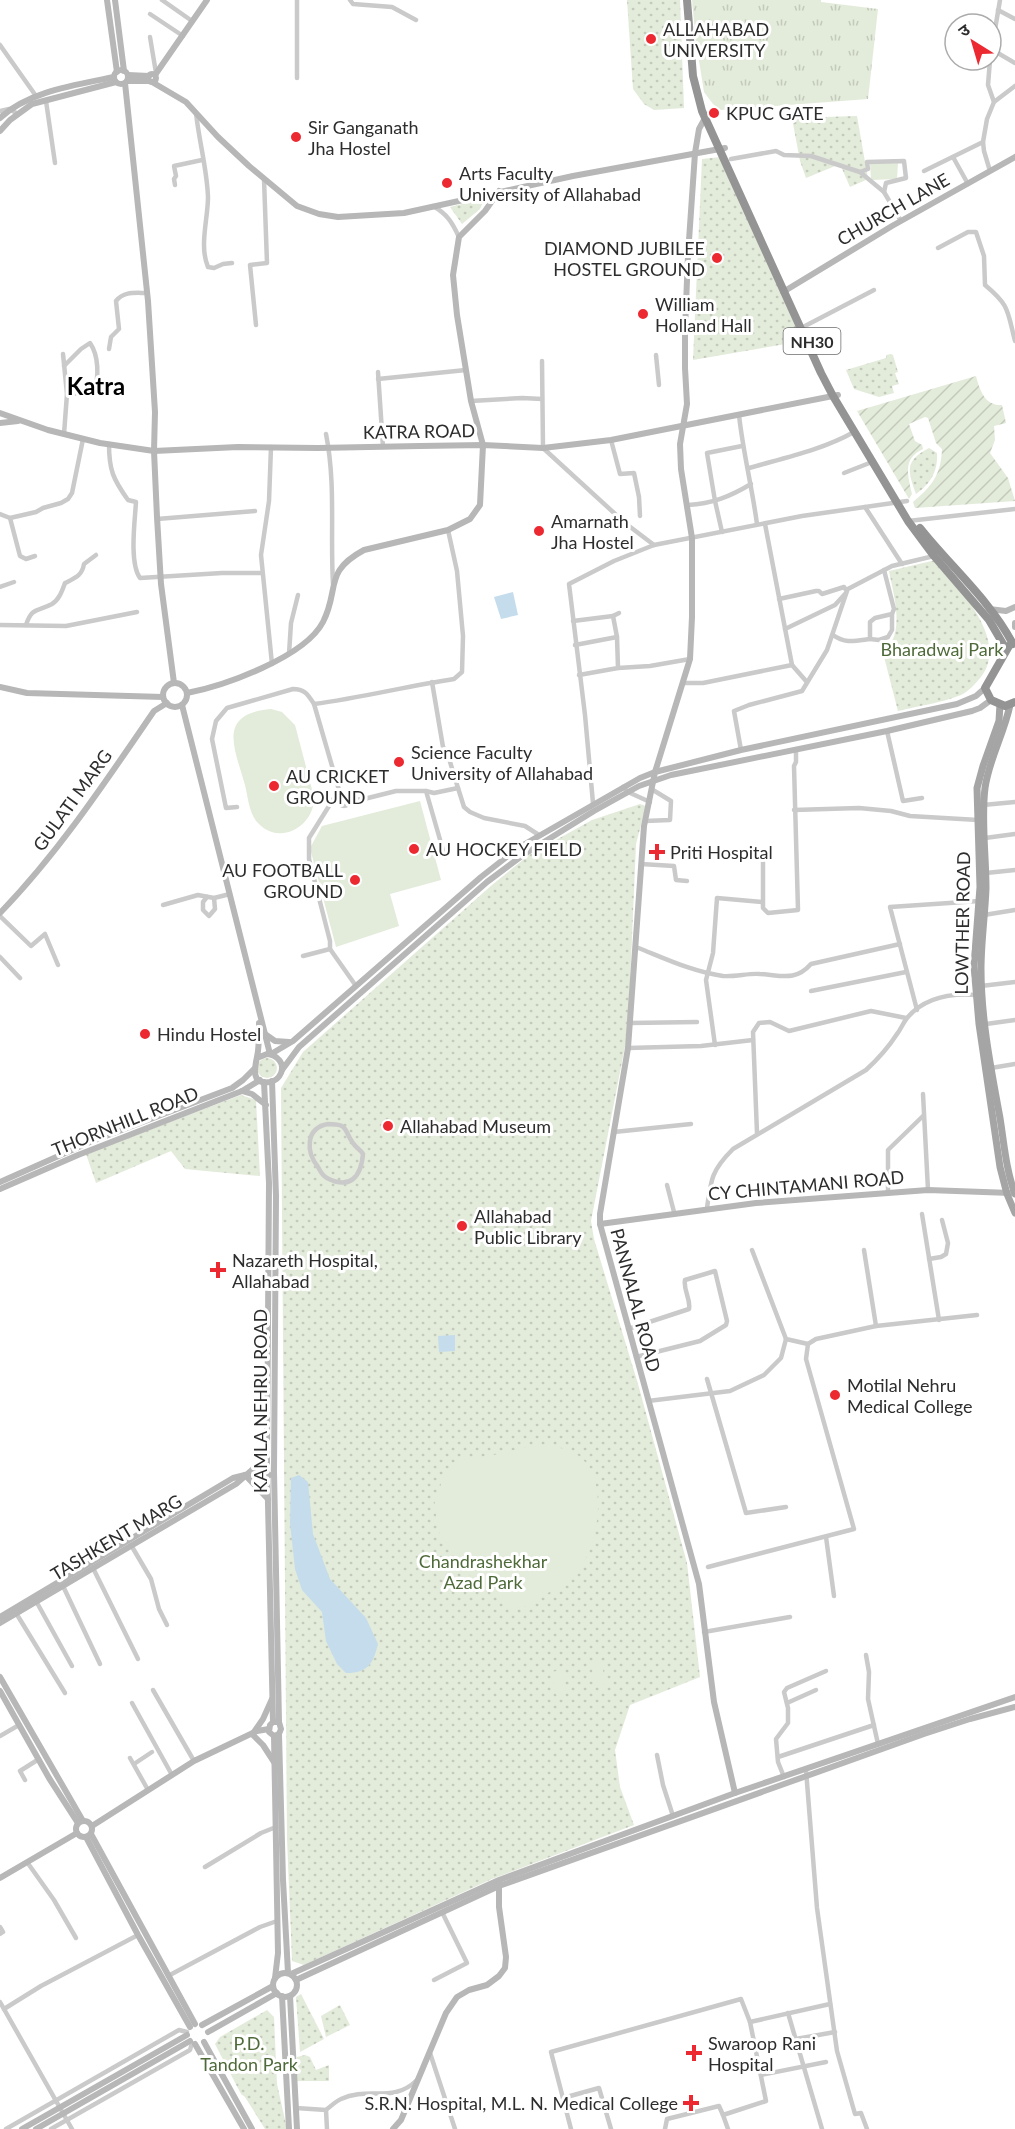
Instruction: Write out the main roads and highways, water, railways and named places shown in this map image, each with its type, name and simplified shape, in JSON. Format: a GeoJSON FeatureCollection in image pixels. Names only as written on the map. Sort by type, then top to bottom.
{"type":"FeatureCollection","features":[{"type":"Feature","properties":{"kind":"highway"},"geometry":{"type":"LineString","coordinates":[[687,0],[693,76],[705,118],[723,148],[785,291],[854,432],[872,462],[902,503],[934,556],[1011,646]]}},
{"type":"Feature","properties":{"kind":"highway","name":"NH30"},"geometry":{"type":"LineString","coordinates":[[693,0],[700,89],[723,148],[730,159],[785,291],[805,326],[836,396],[902,503]]}},
{"type":"Feature","properties":{"kind":"highway"},"geometry":{"type":"LineString","coordinates":[[911,520],[989,609],[1006,632],[1011,646]]}},
{"type":"Feature","properties":{"kind":"highway"},"geometry":{"type":"LineString","coordinates":[[1011,646],[985,688],[996,702],[1012,704]]}},
{"type":"Feature","properties":{"kind":"main road","name":"LOWTHER ROAD"},"geometry":{"type":"LineString","coordinates":[[996,702],[999,721],[980,777],[979,901],[974,966],[1000,1167],[1013,1193],[1015,1213]]}},
{"type":"Feature","properties":{"kind":"main road","name":"LOWTHER ROAD"},"geometry":{"type":"LineString","coordinates":[[988,1068],[981,986],[986,873],[983,805],[987,778],[1012,704]]}},
{"type":"Feature","properties":{"kind":"water"},"geometry":{"type":"Polygon","coordinates":[[[513,592],[518,615],[501,619],[494,597],[513,592]]]}},
{"type":"Feature","properties":{"kind":"water"},"geometry":{"type":"Polygon","coordinates":[[[455,1335],[455,1351],[439,1352],[438,1336],[455,1335]]]}},
{"type":"Feature","properties":{"kind":"water"},"geometry":{"type":"Polygon","coordinates":[[[299,1475],[308,1482],[313,1534],[330,1579],[366,1618],[378,1644],[369,1666],[354,1673],[346,1673],[337,1664],[326,1641],[322,1612],[302,1590],[295,1569],[290,1523],[291,1478],[299,1475]]]}},
{"type":"Feature","properties":{"kind":"place","name":"ALLAHABAD UNIVERSITY"},"geometry":{"type":"Point","coordinates":[651,39]}},
{"type":"Feature","properties":{"kind":"place","name":"KPUC GATE"},"geometry":{"type":"Point","coordinates":[714,113]}},
{"type":"Feature","properties":{"kind":"place","name":"Sir Ganganath Jha Hostel"},"geometry":{"type":"Point","coordinates":[296,137]}},
{"type":"Feature","properties":{"kind":"place","name":"Arts Faculty University of Allahabad"},"geometry":{"type":"Point","coordinates":[447,183]}},
{"type":"Feature","properties":{"kind":"place","name":"DIAMOND JUBILEE HOSTEL GROUND"},"geometry":{"type":"Point","coordinates":[717,258]}},
{"type":"Feature","properties":{"kind":"place","name":"William Holland Hall"},"geometry":{"type":"Point","coordinates":[643,314]}},
{"type":"Feature","properties":{"kind":"place","name":"Amarnath Jha Hostel"},"geometry":{"type":"Point","coordinates":[539,531]}},
{"type":"Feature","properties":{"kind":"place","name":"Science Faculty University of Allahabad"},"geometry":{"type":"Point","coordinates":[399,762]}},
{"type":"Feature","properties":{"kind":"place","name":"AU CRICKET GROUND"},"geometry":{"type":"Point","coordinates":[274,786]}},
{"type":"Feature","properties":{"kind":"place","name":"AU HOCKEY FIELD"},"geometry":{"type":"Point","coordinates":[414,849]}},
{"type":"Feature","properties":{"kind":"place","name":"Priti Hospital"},"geometry":{"type":"Point","coordinates":[657,852]}},
{"type":"Feature","properties":{"kind":"place","name":"AU FOOTBALL GROUND"},"geometry":{"type":"Point","coordinates":[355,880]}},
{"type":"Feature","properties":{"kind":"place","name":"Hindu Hostel"},"geometry":{"type":"Point","coordinates":[145,1034]}},
{"type":"Feature","properties":{"kind":"place","name":"Allahabad Museum"},"geometry":{"type":"Point","coordinates":[388,1126]}},
{"type":"Feature","properties":{"kind":"place","name":"Allahabad Public Library"},"geometry":{"type":"Point","coordinates":[462,1226]}},
{"type":"Feature","properties":{"kind":"place","name":"Nazareth Hospital, Allahabad"},"geometry":{"type":"Point","coordinates":[218,1270]}},
{"type":"Feature","properties":{"kind":"place","name":"Motilal Nehru Medical College"},"geometry":{"type":"Point","coordinates":[835,1395]}},
{"type":"Feature","properties":{"kind":"place","name":"Swaroop Rani Hospital"},"geometry":{"type":"Point","coordinates":[694,2053]}},
{"type":"Feature","properties":{"kind":"place","name":"S.R.N. Hospital, M.L. N. Medical College"},"geometry":{"type":"Point","coordinates":[691,2103]}},
{"type":"Feature","properties":{"kind":"district","name":"Katra"},"geometry":{"type":"Point","coordinates":[96,385]}},
{"type":"Feature","properties":{"kind":"park label","name":"Bharadwaj Park"},"geometry":{"type":"Point","coordinates":[942,649]}},
{"type":"Feature","properties":{"kind":"park label","name":"Chandrashekhar Azad Park"},"geometry":{"type":"Point","coordinates":[483,1571]}},
{"type":"Feature","properties":{"kind":"park label","name":"P.D. Tandon Park"},"geometry":{"type":"Point","coordinates":[249,2053]}}]}
